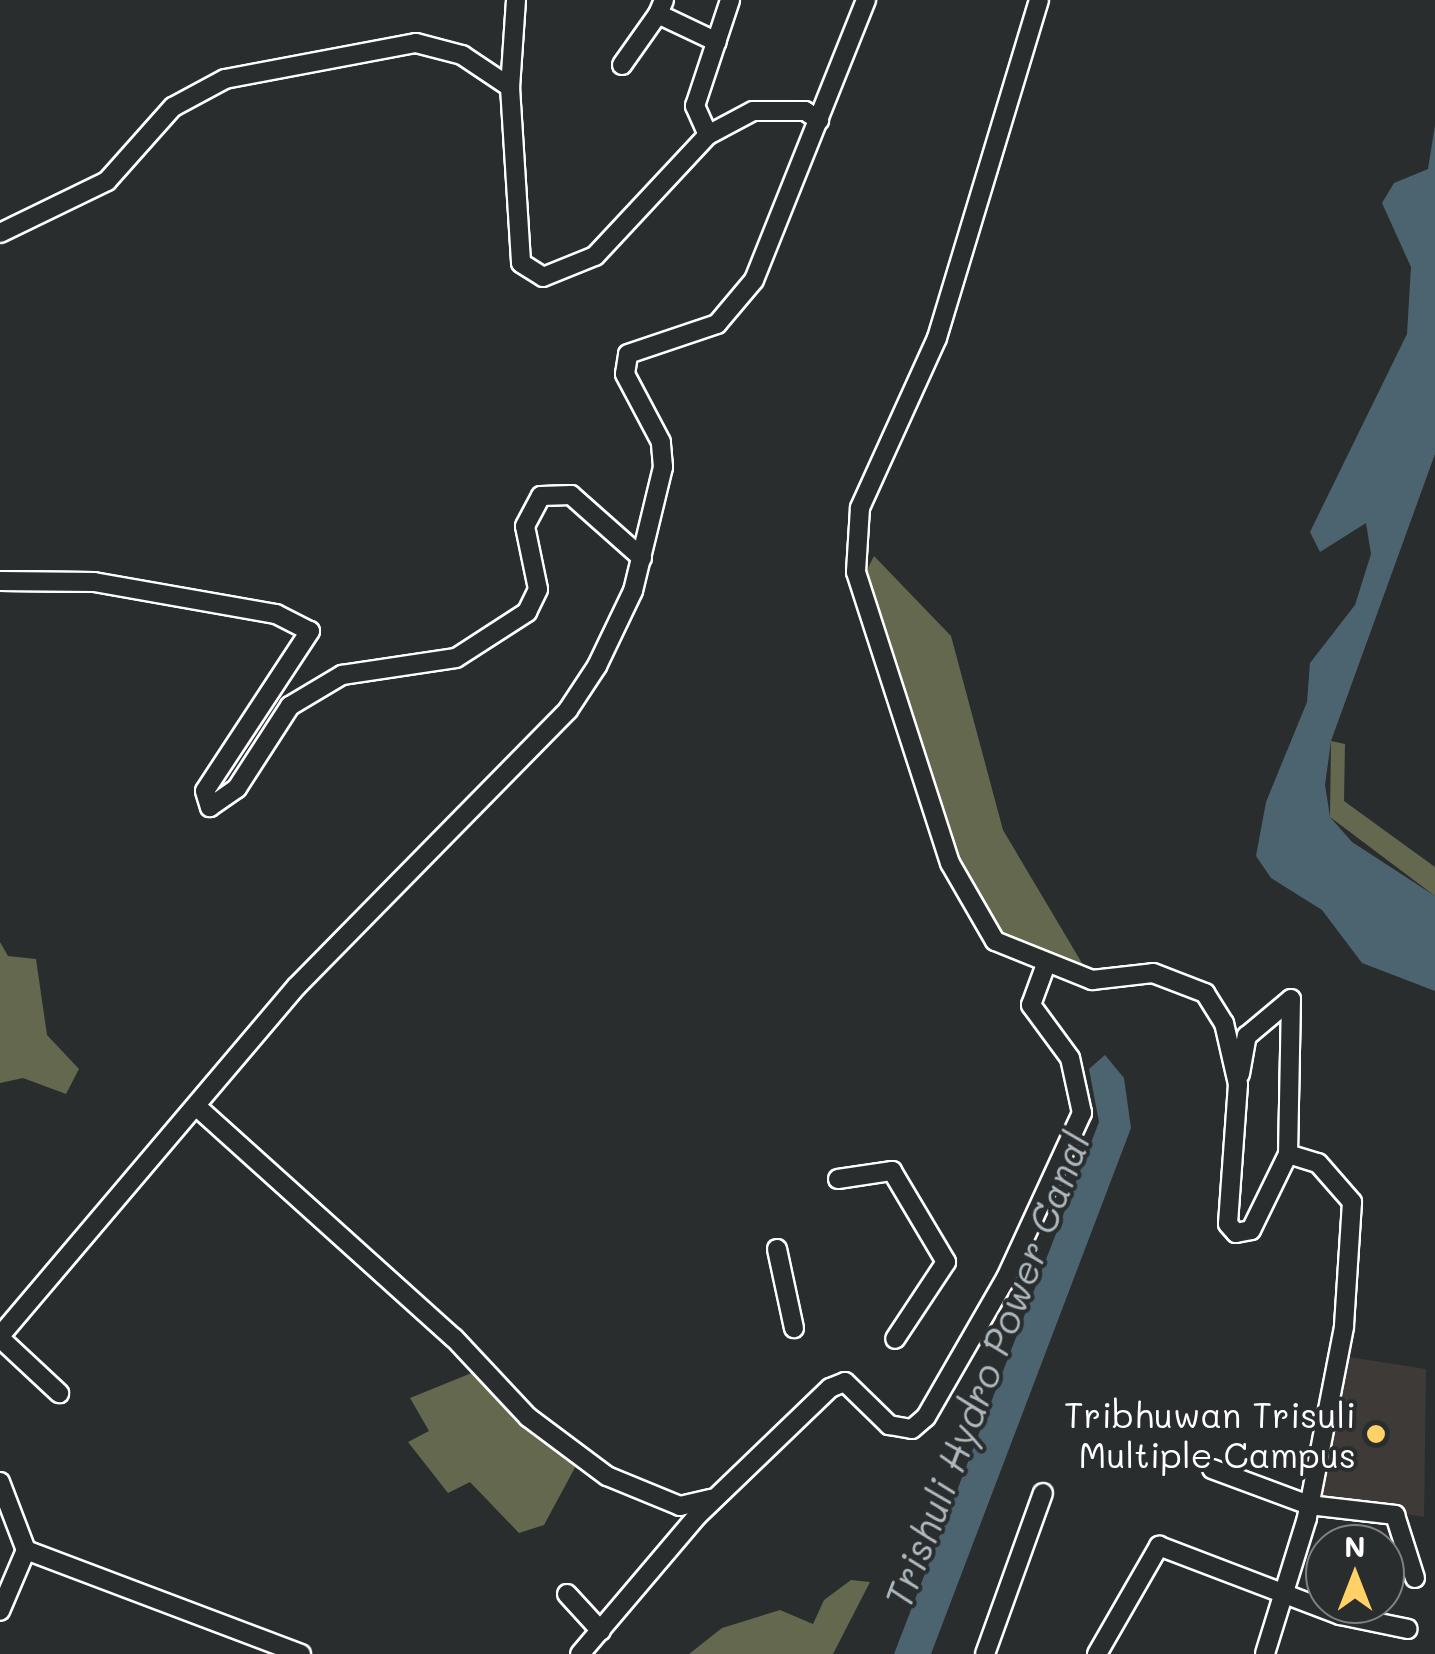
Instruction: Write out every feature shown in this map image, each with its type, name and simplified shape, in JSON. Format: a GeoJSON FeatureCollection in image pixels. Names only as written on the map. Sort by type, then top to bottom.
{"type":"FeatureCollection","features":[{"type":"Feature","properties":{"kind":"street"},"geometry":{"type":"LineString","coordinates":[[516,0],[510,87],[522,263],[543,277],[595,256],[708,136],[753,110],[806,110],[819,120]]}},
{"type":"Feature","properties":{"kind":"street"},"geometry":{"type":"LineString","coordinates":[[708,136],[694,114],[730,0]]}},
{"type":"Feature","properties":{"kind":"street"},"geometry":{"type":"LineString","coordinates":[[58,1393],[0,1337],[402,870],[568,710],[616,630],[642,558],[663,467],[661,442],[625,374],[628,354],[717,324],[754,280],[866,0]]}},
{"type":"Feature","properties":{"kind":"street"},"geometry":{"type":"LineString","coordinates":[[1039,0],[937,338],[860,508],[856,572],[950,863],[995,941],[1045,968],[1092,980],[1153,973],[1206,993],[1224,1023],[1238,1084]]}},
{"type":"Feature","properties":{"kind":"street"},"geometry":{"type":"LineString","coordinates":[[622,65],[661,7],[718,42]]}},
{"type":"Feature","properties":{"kind":"street"},"geometry":{"type":"LineString","coordinates":[[0,233],[107,181],[172,108],[225,79],[416,43],[462,55],[510,87]]}},
{"type":"Feature","properties":{"kind":"street"},"geometry":{"type":"LineString","coordinates":[[0,582],[94,582],[276,614],[310,631],[205,790],[210,806],[237,788],[290,706],[342,675],[456,658],[527,612],[538,589],[525,526],[541,496],[570,494],[642,558]]}},
{"type":"Feature","properties":{"kind":"street"},"geometry":{"type":"LineString","coordinates":[[580,1654],[716,1497],[830,1388],[845,1382],[890,1426],[912,1429],[926,1417],[1006,1278],[1082,1113],[1070,1058],[1030,1005],[1045,968]]}},
{"type":"Feature","properties":{"kind":"street"},"geometry":{"type":"LineString","coordinates":[[1291,999],[1288,1154],[1251,1230],[1236,1233],[1228,1224],[1238,1084],[1247,1036],[1291,999]]}},
{"type":"Feature","properties":{"kind":"street"},"geometry":{"type":"LineString","coordinates":[[196,1106],[528,1417],[607,1476],[680,1506],[716,1497]]}},
{"type":"Feature","properties":{"kind":"street"},"geometry":{"type":"LineString","coordinates":[[1265,1654],[1287,1591],[1309,1504],[1358,1225],[1352,1202],[1318,1163],[1288,1154]]}},
{"type":"Feature","properties":{"kind":"street"},"geometry":{"type":"LineString","coordinates":[[838,1179],[892,1171],[946,1262],[894,1339]]}},
{"type":"Feature","properties":{"kind":"street"},"geometry":{"type":"LineString","coordinates":[[777,1249],[794,1328]]}},
{"type":"Feature","properties":{"kind":"street"},"geometry":{"type":"LineString","coordinates":[[1212,1468],[1309,1504],[1395,1515],[1415,1578]]}},
{"type":"Feature","properties":{"kind":"street"},"geometry":{"type":"LineString","coordinates":[[0,1482],[26,1550],[0,1612]]}},
{"type":"Feature","properties":{"kind":"street"},"geometry":{"type":"LineString","coordinates":[[985,1654],[1042,1492]]}},
{"type":"Feature","properties":{"kind":"street"},"geometry":{"type":"LineString","coordinates":[[1097,1654],[1160,1546],[1287,1591],[1340,1615],[1408,1629]]}},
{"type":"Feature","properties":{"kind":"street"},"geometry":{"type":"LineString","coordinates":[[26,1550],[301,1654]]}},
{"type":"Feature","properties":{"kind":"street"},"geometry":{"type":"LineString","coordinates":[[567,1594],[601,1631]]}},
{"type":"Feature","properties":{"kind":"shaded area","name":"Tribhuwan Trisuli Multiple Campus"},"geometry":{"type":"Polygon","coordinates":[[[1342,1356],[1426,1369],[1424,1517],[1313,1499],[1342,1356]]]}},
{"type":"Feature","properties":{"kind":"green space"},"geometry":{"type":"Polygon","coordinates":[[[874,556],[951,636],[1003,830],[1092,980],[984,924],[860,584],[874,556]]]}},
{"type":"Feature","properties":{"kind":"green space"},"geometry":{"type":"Polygon","coordinates":[[[1331,741],[1345,744],[1344,801],[1435,867],[1435,896],[1330,817],[1331,741]]]}},
{"type":"Feature","properties":{"kind":"green space"},"geometry":{"type":"Polygon","coordinates":[[[0,942],[8,956],[36,959],[47,1035],[79,1069],[66,1094],[23,1078],[0,1083],[0,942]]]}},
{"type":"Feature","properties":{"kind":"green space"},"geometry":{"type":"Polygon","coordinates":[[[479,1370],[578,1462],[544,1525],[519,1533],[470,1482],[448,1493],[408,1442],[429,1431],[410,1398],[479,1370]]]}},
{"type":"Feature","properties":{"kind":"green space"},"geometry":{"type":"Polygon","coordinates":[[[851,1580],[870,1582],[833,1654],[689,1654],[722,1628],[780,1610],[813,1624],[824,1600],[851,1580]]]}},
{"type":"Feature","properties":{"kind":"water"},"geometry":{"type":"Polygon","coordinates":[[[1435,125],[1435,454],[1331,741],[1325,785],[1330,817],[1352,842],[1435,896],[1435,991],[1362,963],[1322,910],[1271,878],[1256,856],[1266,802],[1307,702],[1310,663],[1355,605],[1371,554],[1366,523],[1320,552],[1310,532],[1407,334],[1411,267],[1382,203],[1394,183],[1428,169],[1435,125]]]}},
{"type":"Feature","properties":{"kind":"water"},"geometry":{"type":"Polygon","coordinates":[[[1105,1055],[1124,1078],[1131,1128],[931,1654],[894,1654],[1099,1122],[1089,1069],[1105,1055]]]}},
{"type":"Feature","properties":{"kind":"place","name":"Tribhuwan Trisuli Multiple Campus"},"geometry":{"type":"Point","coordinates":[1376,1434]}},
{"type":"Feature","properties":{"kind":"water label","name":"Trishuli Hydro Power Canal"},"geometry":{"type":"Point","coordinates":[987,1370]}}]}
